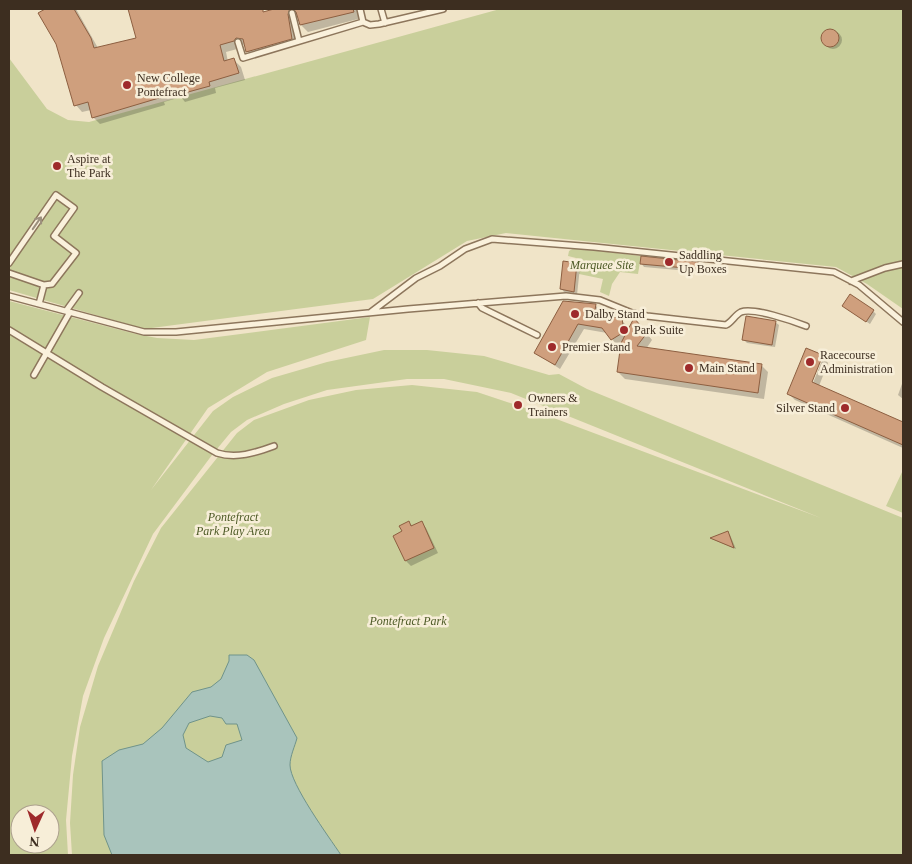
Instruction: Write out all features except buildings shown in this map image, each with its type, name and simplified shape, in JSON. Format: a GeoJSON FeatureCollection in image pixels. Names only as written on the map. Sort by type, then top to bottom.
{"type":"FeatureCollection","features":[{"type":"Feature","properties":{"kind":"lane"},"geometry":{"type":"LineString","coordinates":[[360,9],[363,22]]}},
{"type":"Feature","properties":{"kind":"lane"},"geometry":{"type":"LineString","coordinates":[[381,9],[385,23]]}},
{"type":"Feature","properties":{"kind":"lane"},"geometry":{"type":"LineString","coordinates":[[238,42],[243,58],[363,22],[370,26],[443,9]]}},
{"type":"Feature","properties":{"kind":"lane"},"geometry":{"type":"LineString","coordinates":[[292,13],[299,41]]}},
{"type":"Feature","properties":{"kind":"lane"},"geometry":{"type":"LineString","coordinates":[[9,263],[56,195],[74,208],[54,236],[76,253],[52,284],[44,285],[9,273]]}},
{"type":"Feature","properties":{"kind":"lane"},"geometry":{"type":"LineString","coordinates":[[370,313],[416,278],[440,266],[465,249],[492,239],[594,247],[834,272],[859,285],[903,322]]}},
{"type":"Feature","properties":{"kind":"lane"},"geometry":{"type":"LineString","coordinates":[[851,281],[885,268],[903,264]]}},
{"type":"Feature","properties":{"kind":"lane"},"geometry":{"type":"LineString","coordinates":[[39,304],[44,285]]}},
{"type":"Feature","properties":{"kind":"lane"},"geometry":{"type":"LineString","coordinates":[[34,376],[79,293]]}},
{"type":"Feature","properties":{"kind":"lane"},"geometry":{"type":"LineString","coordinates":[[9,296],[144,332],[176,332],[478,302],[566,296],[592,298],[632,313],[694,322],[726,325],[739,313],[745,311],[780,317],[806,326]]}},
{"type":"Feature","properties":{"kind":"lane"},"geometry":{"type":"LineString","coordinates":[[478,302],[482,308],[537,335]]}},
{"type":"Feature","properties":{"kind":"lane"},"geometry":{"type":"LineString","coordinates":[[9,330],[102,388],[217,453],[227,456],[242,455],[274,446]]}},
{"type":"Feature","properties":{"kind":"green space"},"geometry":{"type":"Polygon","coordinates":[[[500,9],[903,9],[903,309],[867,284],[836,267],[506,233],[467,241],[373,299],[144,329],[9,290],[9,58],[47,109],[68,120],[89,122],[500,9]]]}},
{"type":"Feature","properties":{"kind":"green space","name":"Marquee Site"},"geometry":{"type":"Polygon","coordinates":[[[574,248],[641,256],[638,274],[620,272],[612,284],[609,296],[600,292],[603,279],[579,274],[580,259],[568,256],[569,251],[574,248]]]}},
{"type":"Feature","properties":{"kind":"green space","name":"Pontefract Park"},"geometry":{"type":"Polygon","coordinates":[[[9,301],[136,334],[157,338],[194,340],[370,317],[366,340],[267,372],[208,408],[151,490],[213,411],[233,397],[272,378],[327,362],[384,350],[427,350],[484,356],[549,375],[559,374],[587,389],[903,518],[903,855],[72,855],[70,823],[73,775],[80,727],[98,666],[134,581],[161,528],[237,433],[254,420],[309,400],[356,390],[412,385],[477,392],[543,414],[821,518],[511,393],[444,379],[407,379],[327,390],[284,404],[247,420],[231,432],[153,534],[104,638],[83,696],[72,756],[66,820],[68,855],[9,855],[9,301]]]}},
{"type":"Feature","properties":{"kind":"green space"},"geometry":{"type":"Polygon","coordinates":[[[903,470],[903,513],[886,506],[903,470]]]}},
{"type":"Feature","properties":{"kind":"water"},"geometry":{"type":"Polygon","coordinates":[[[229,655],[247,655],[254,660],[297,738],[290,765],[296,785],[341,855],[112,855],[104,835],[102,761],[119,750],[143,744],[162,728],[192,692],[211,687],[221,679],[229,661],[229,655]],[[210,716],[189,723],[183,735],[186,748],[208,762],[222,757],[226,745],[242,740],[237,724],[226,724],[222,718],[210,716]]]}},
{"type":"Feature","properties":{"kind":"place","name":"New College Pontefract"},"geometry":{"type":"Point","coordinates":[127,85]}},
{"type":"Feature","properties":{"kind":"place","name":"Aspire at The Park"},"geometry":{"type":"Point","coordinates":[57,166]}},
{"type":"Feature","properties":{"kind":"place","name":"Saddling Up Boxes"},"geometry":{"type":"Point","coordinates":[669,262]}},
{"type":"Feature","properties":{"kind":"place","name":"Dalby Stand"},"geometry":{"type":"Point","coordinates":[575,314]}},
{"type":"Feature","properties":{"kind":"place","name":"Park Suite"},"geometry":{"type":"Point","coordinates":[624,330]}},
{"type":"Feature","properties":{"kind":"place","name":"Premier Stand"},"geometry":{"type":"Point","coordinates":[552,347]}},
{"type":"Feature","properties":{"kind":"place","name":"Racecourse Administration"},"geometry":{"type":"Point","coordinates":[810,362]}},
{"type":"Feature","properties":{"kind":"place","name":"Main Stand"},"geometry":{"type":"Point","coordinates":[689,368]}},
{"type":"Feature","properties":{"kind":"place","name":"Owners & Trainers"},"geometry":{"type":"Point","coordinates":[518,405]}},
{"type":"Feature","properties":{"kind":"place","name":"Silver Stand"},"geometry":{"type":"Point","coordinates":[845,408]}},
{"type":"Feature","properties":{"kind":"park label","name":"Pontefract Park Play Area"},"geometry":{"type":"Point","coordinates":[233,524]}}]}
